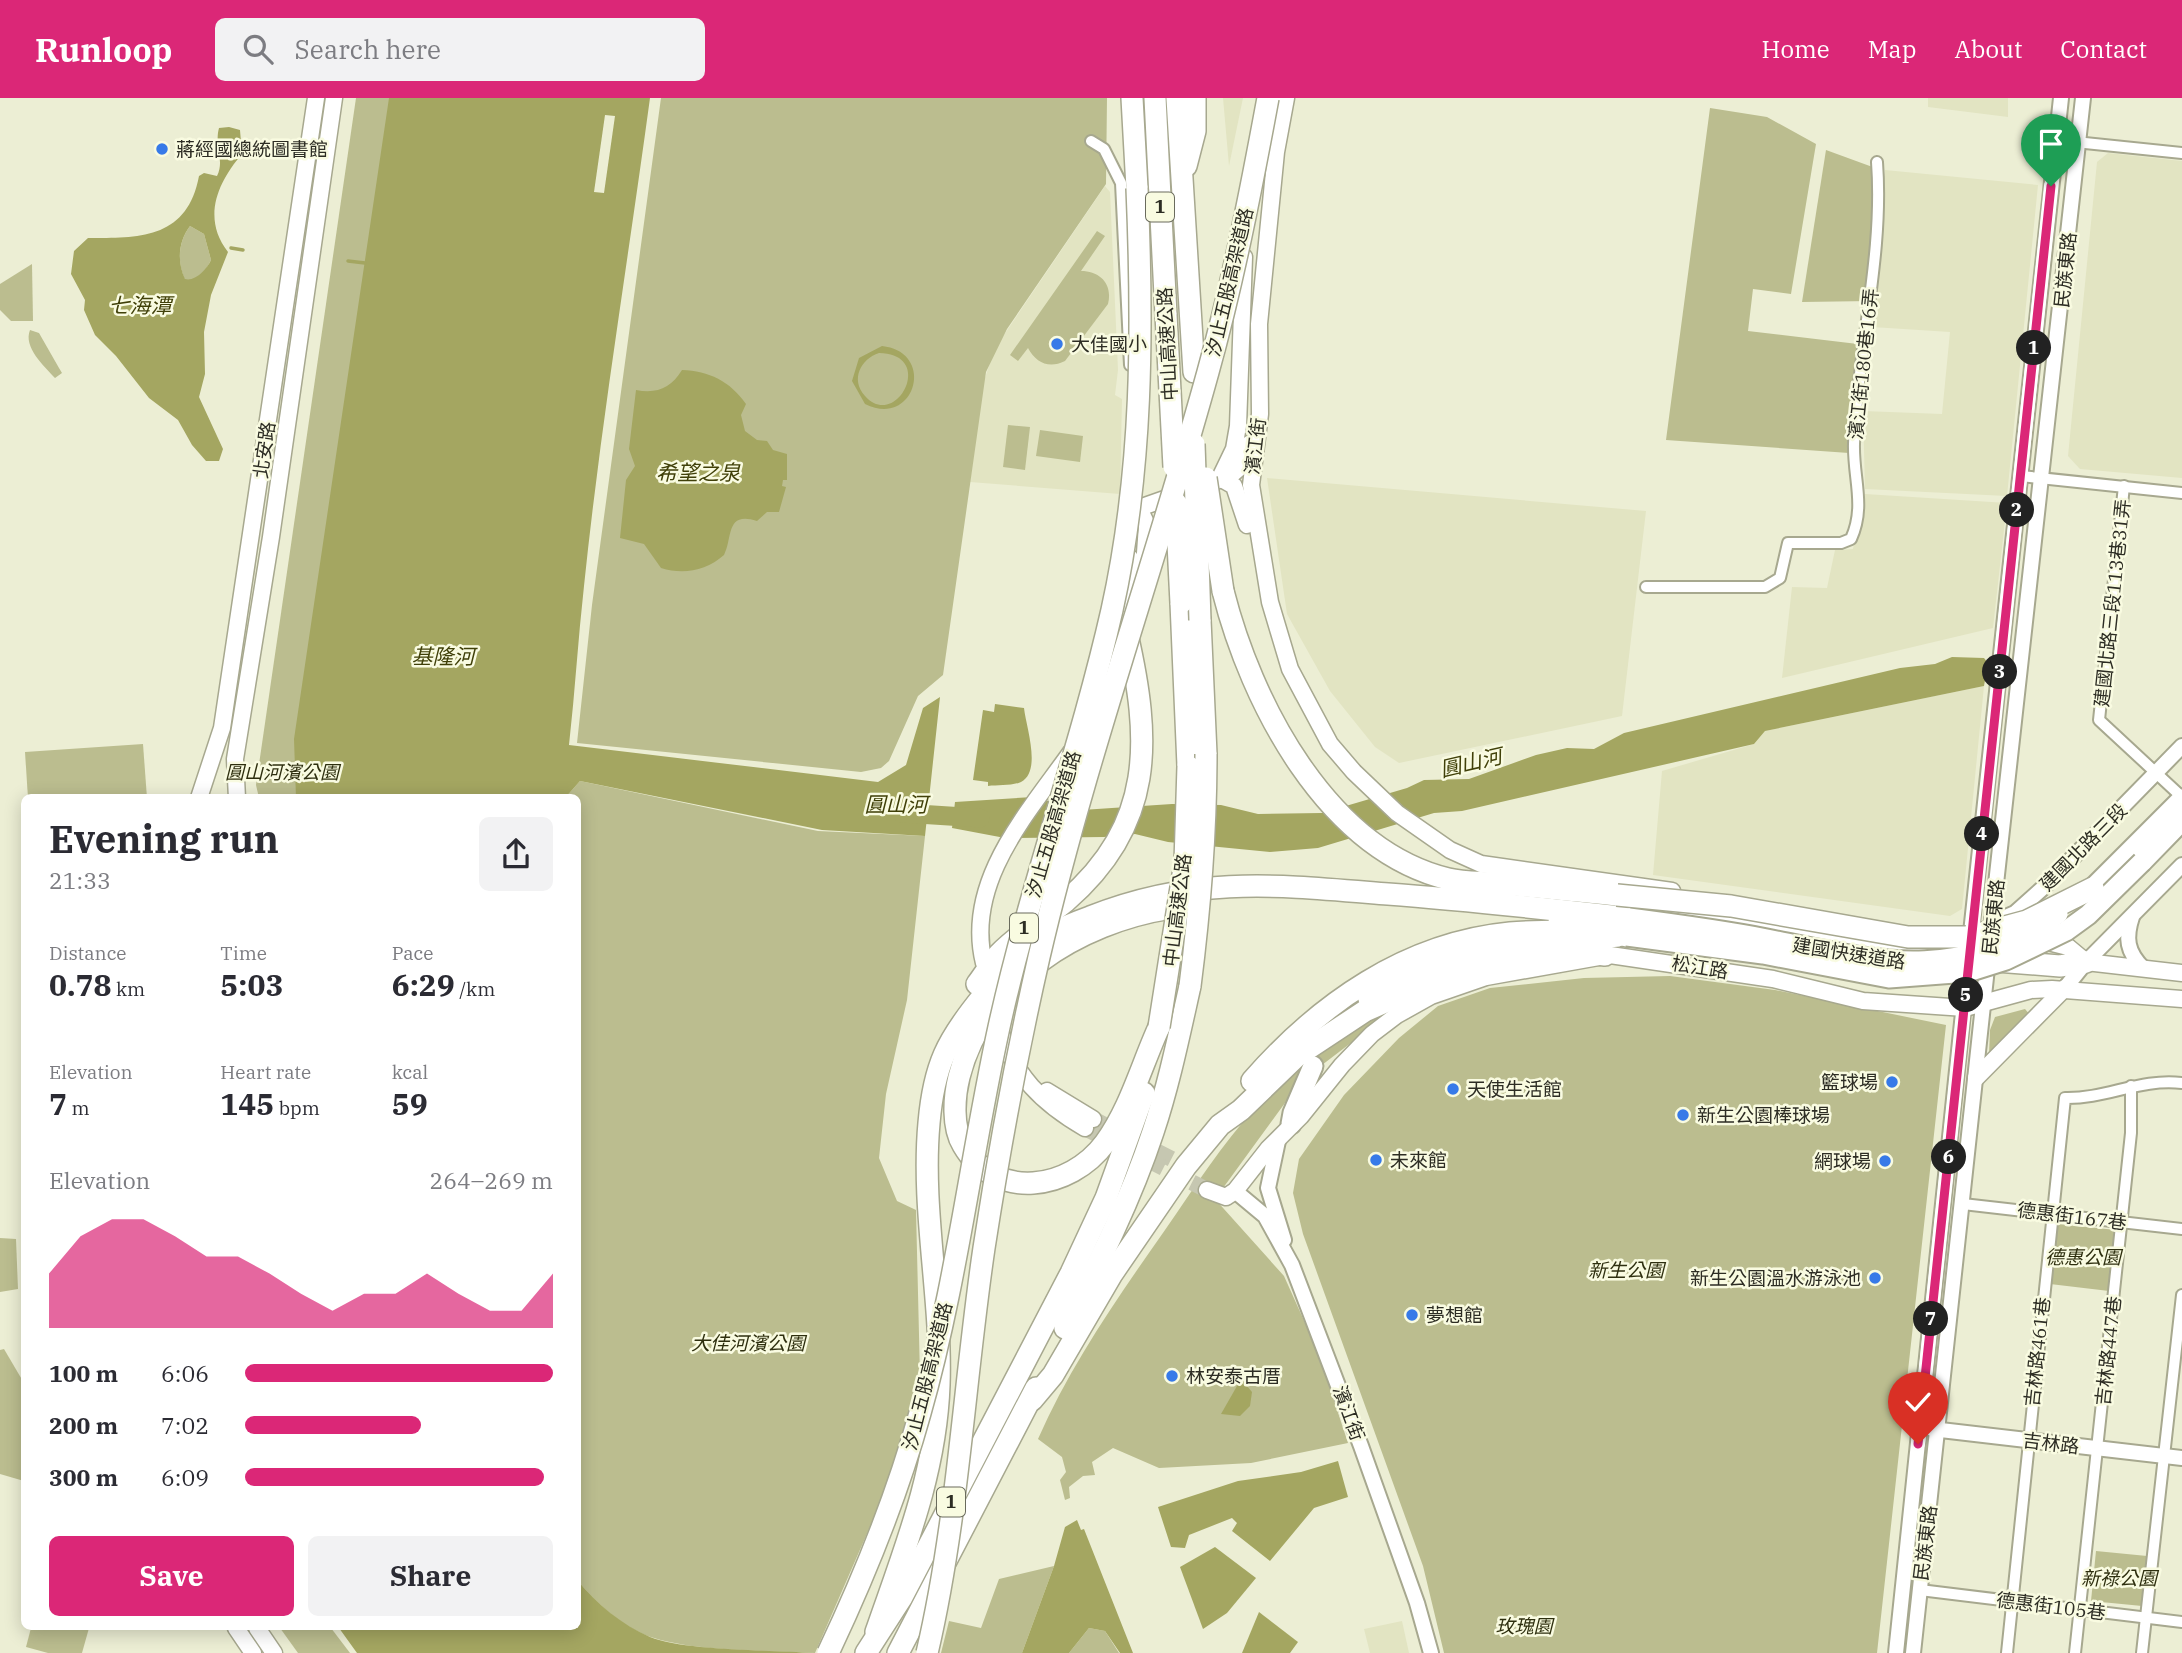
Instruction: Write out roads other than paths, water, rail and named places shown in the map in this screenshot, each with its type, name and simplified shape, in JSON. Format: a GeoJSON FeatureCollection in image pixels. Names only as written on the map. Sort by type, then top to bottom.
{"type":"FeatureCollection","features":[{"type":"Feature","properties":{"kind":"highway","name":"汐止五股高架道路"},"geometry":{"type":"LineString","coordinates":[[828,1653],[856,1595],[894,1499],[921,1410],[1000,1024],[1112,609],[1129,515],[1140,404],[1142,320],[1132,98]]}},
{"type":"Feature","properties":{"kind":"highway","name":"中山高速公路"},"geometry":{"type":"LineString","coordinates":[[866,1653],[876,1632],[902,1597],[1071,1273],[1106,1198],[1153,1064],[1185,862],[1188,766],[1155,98]]}},
{"type":"Feature","properties":{"kind":"highway","name":"中山高速公路"},"geometry":{"type":"LineString","coordinates":[[898,1653],[1032,1400],[1045,1366],[1114,1227],[1153,1132],[1175,1055],[1190,986],[1205,841],[1206,754],[1195,497],[1194,372],[1177,98]]}},
{"type":"Feature","properties":{"kind":"highway"},"geometry":{"type":"LineString","coordinates":[[1182,182],[1195,131],[1195,98]]}},
{"type":"Feature","properties":{"kind":"highway","name":"汐止五股高架道路"},"geometry":{"type":"LineString","coordinates":[[927,1653],[944,1560],[984,1249],[1011,1089],[1039,957],[1079,800],[1209,368],[1248,202],[1266,98]]}},
{"type":"Feature","properties":{"kind":"highway"},"geometry":{"type":"LineString","coordinates":[[1194,372],[1217,567],[1223,590],[1247,668],[1269,714],[1317,788],[1351,824],[1395,857],[1448,879],[1628,927]]}},
{"type":"Feature","properties":{"kind":"highway"},"geometry":{"type":"LineString","coordinates":[[958,1028],[970,993],[999,955],[1065,902],[1112,851],[1130,816],[1140,783],[1142,720],[1125,626]]}},
{"type":"Feature","properties":{"kind":"highway"},"geometry":{"type":"LineString","coordinates":[[1098,712],[1121,704],[1142,720]]}},
{"type":"Feature","properties":{"kind":"highway","name":"建國快速道路"},"geometry":{"type":"LineString","coordinates":[[1628,927],[1752,936],[1874,961],[1920,963],[1950,960],[1998,947],[2033,930],[2092,888],[2182,798]]}},
{"type":"Feature","properties":{"kind":"highway","name":"建國快速道路"},"geometry":{"type":"LineString","coordinates":[[1628,927],[1888,978],[1957,974],[2006,960],[2066,931],[2088,915],[2182,821]]}},
{"type":"Feature","properties":{"kind":"highway"},"geometry":{"type":"LineString","coordinates":[[2142,862],[2182,832]]}},
{"type":"Feature","properties":{"kind":"highway"},"geometry":{"type":"LineString","coordinates":[[876,1632],[916,1521],[933,1455],[939,1384],[928,1169],[929,1125],[935,1080],[944,1051],[958,1028],[1026,949],[1073,923],[1160,895],[1264,883],[1617,895],[1731,906],[1908,937],[1968,937],[2027,921],[2092,888]]}},
{"type":"Feature","properties":{"kind":"highway"},"geometry":{"type":"LineString","coordinates":[[1499,893],[1569,884],[1672,891]]}},
{"type":"Feature","properties":{"kind":"highway"},"geometry":{"type":"LineString","coordinates":[[1499,893],[1706,915],[1892,949],[2060,966],[2086,962]]}},
{"type":"Feature","properties":{"kind":"highway"},"geometry":{"type":"LineString","coordinates":[[1159,1027],[1124,1109],[1105,1143],[1083,1166],[1057,1180],[1033,1185],[1012,1183],[985,1170],[962,1144],[955,1116],[955,1092],[962,1065],[991,1013],[1017,977],[1043,958],[1102,927],[1157,910],[1219,900],[1266,898],[1563,922],[1590,929]]}},
{"type":"Feature","properties":{"kind":"highway"},"geometry":{"type":"LineString","coordinates":[[1220,1125],[1225,1112],[1269,1061],[1314,1020],[1364,981],[1414,957],[1456,943],[1510,933],[1628,927]]}},
{"type":"Feature","properties":{"kind":"highway"},"geometry":{"type":"LineString","coordinates":[[1368,999],[1413,975],[1462,957],[1628,927]]}},
{"type":"Feature","properties":{"kind":"highway"},"geometry":{"type":"LineString","coordinates":[[1032,1400],[1054,1375],[1112,1274],[1186,1166],[1220,1125],[1297,1056],[1365,1011],[1404,991],[1473,965],[1525,955],[1574,951],[1605,955]]}},
{"type":"Feature","properties":{"kind":"highway"},"geometry":{"type":"LineString","coordinates":[[1292,1124],[1293,1113],[1313,1066]]}},
{"type":"Feature","properties":{"kind":"main road","name":"北安路"},"geometry":{"type":"LineString","coordinates":[[200,794],[222,728],[316,98]]}},
{"type":"Feature","properties":{"kind":"main road","name":"北安路"},"geometry":{"type":"LineString","coordinates":[[237,794],[235,760],[271,537],[334,98]]}},
{"type":"Feature","properties":{"kind":"main road","name":"濱江街"},"geometry":{"type":"LineString","coordinates":[[1139,508],[1220,478],[1230,463],[1237,439],[1244,244],[1266,98]]}},
{"type":"Feature","properties":{"kind":"main road","name":"濱江街"},"geometry":{"type":"LineString","coordinates":[[1286,98],[1276,152],[1259,324],[1258,433],[1251,485],[1259,552],[1278,633],[1290,669],[1330,744],[1354,772],[1421,832],[1481,863],[1672,891]]}},
{"type":"Feature","properties":{"kind":"main road"},"geometry":{"type":"LineString","coordinates":[[1220,478],[1230,476],[1238,469],[1250,442],[1258,433]]}},
{"type":"Feature","properties":{"kind":"main road"},"geometry":{"type":"LineString","coordinates":[[1220,478],[1234,486],[1259,552]]}},
{"type":"Feature","properties":{"kind":"main road"},"geometry":{"type":"LineString","coordinates":[[1072,750],[1074,740],[1115,658],[1125,626],[1132,527],[1139,508]]}},
{"type":"Feature","properties":{"kind":"main road"},"geometry":{"type":"LineString","coordinates":[[988,957],[979,937],[988,881],[1003,850],[1098,712],[1132,656],[1140,626],[1147,525],[1139,508]]}},
{"type":"Feature","properties":{"kind":"main road"},"geometry":{"type":"LineString","coordinates":[[1672,891],[1872,923],[1972,928],[1992,926],[2068,947],[2086,962],[2182,973]]}},
{"type":"Feature","properties":{"kind":"main road","name":"松江路"},"geometry":{"type":"LineString","coordinates":[[1235,1191],[1268,1149],[1372,1034],[1419,1003],[1486,977],[1605,955],[1773,979],[1863,1001],[1965,1008],[2031,990],[2065,988],[2182,999]]}},
{"type":"Feature","properties":{"kind":"main road"},"geometry":{"type":"LineString","coordinates":[[1976,1078],[2065,988]]}},
{"type":"Feature","properties":{"kind":"main road"},"geometry":{"type":"LineString","coordinates":[[1002,1018],[1033,1075],[1089,1123]]}},
{"type":"Feature","properties":{"kind":"main road"},"geometry":{"type":"LineString","coordinates":[[1209,1185],[1226,1197],[1235,1191]]}},
{"type":"Feature","properties":{"kind":"main road"},"geometry":{"type":"LineString","coordinates":[[237,1630],[253,1653]]}},
{"type":"Feature","properties":{"kind":"main road"},"geometry":{"type":"LineString","coordinates":[[258,1630],[274,1653]]}},
{"type":"Feature","properties":{"kind":"street","name":"民族東路"},"geometry":{"type":"LineString","coordinates":[[1913,1653],[1983,1003],[1972,928],[2061,98]]}},
{"type":"Feature","properties":{"kind":"street","name":"民族東路"},"geometry":{"type":"LineString","coordinates":[[1896,1653],[1965,1008],[1978,958],[1992,926],[2083,98]]}},
{"type":"Feature","properties":{"kind":"street"},"geometry":{"type":"LineString","coordinates":[[2056,140],[2182,153]]}},
{"type":"Feature","properties":{"kind":"street"},"geometry":{"type":"LineString","coordinates":[[1091,141],[1104,149],[1121,183],[1134,468],[1139,508]]}},
{"type":"Feature","properties":{"kind":"street","name":"濱江街180巷16弄"},"geometry":{"type":"LineString","coordinates":[[1646,587],[1765,587],[1780,578],[1788,543],[1842,543],[1851,539],[1860,503],[1854,445],[1872,285],[1877,162]]}},
{"type":"Feature","properties":{"kind":"street"},"geometry":{"type":"LineString","coordinates":[[2021,476],[2182,493]]}},
{"type":"Feature","properties":{"kind":"street","name":"建國北路三段113巷31弄"},"geometry":{"type":"LineString","coordinates":[[2124,486],[2099,720],[2156,773]]}},
{"type":"Feature","properties":{"kind":"street"},"geometry":{"type":"LineString","coordinates":[[2011,568],[2032,570]]}},
{"type":"Feature","properties":{"kind":"street","name":"建國北路三段"},"geometry":{"type":"LineString","coordinates":[[1992,926],[2015,913],[2044,887],[2182,746]]}},
{"type":"Feature","properties":{"kind":"street"},"geometry":{"type":"LineString","coordinates":[[2156,773],[2182,798]]}},
{"type":"Feature","properties":{"kind":"street"},"geometry":{"type":"LineString","coordinates":[[2065,988],[2086,962],[2182,865]]}},
{"type":"Feature","properties":{"kind":"street"},"geometry":{"type":"LineString","coordinates":[[2132,915],[2127,931],[2128,948],[2143,968]]}},
{"type":"Feature","properties":{"kind":"street"},"geometry":{"type":"LineString","coordinates":[[2132,1086],[2157,1080],[2182,1083]]}},
{"type":"Feature","properties":{"kind":"street","name":"吉林路461巷"},"geometry":{"type":"LineString","coordinates":[[2007,1653],[2065,1098],[2079,1098],[2132,1086]]}},
{"type":"Feature","properties":{"kind":"street","name":"吉林路447巷"},"geometry":{"type":"LineString","coordinates":[[2075,1653],[2131,1133],[2132,1086]]}},
{"type":"Feature","properties":{"kind":"street","name":"松江路"},"geometry":{"type":"LineString","coordinates":[[1278,1141],[1268,1188],[1292,1265]]}},
{"type":"Feature","properties":{"kind":"street","name":"濱江街"},"geometry":{"type":"LineString","coordinates":[[1235,1191],[1265,1216],[1292,1265],[1357,1434],[1417,1603],[1431,1653]]}},
{"type":"Feature","properties":{"kind":"street","name":"德惠街167巷"},"geometry":{"type":"LineString","coordinates":[[1963,1203],[2182,1229]]}},
{"type":"Feature","properties":{"kind":"street"},"geometry":{"type":"LineString","coordinates":[[2142,1653],[2182,1295]]}},
{"type":"Feature","properties":{"kind":"street","name":"吉林路"},"geometry":{"type":"LineString","coordinates":[[1920,1428],[2182,1458]]}},
{"type":"Feature","properties":{"kind":"street","name":"德惠街105巷"},"geometry":{"type":"LineString","coordinates":[[1920,1590],[2182,1622]]}},
{"type":"Feature","properties":{"kind":"water","name":"基隆河"},"geometry":{"type":"Polygon","coordinates":[[[389,98],[650,98],[598,463],[569,745],[878,782],[906,765],[923,708],[940,697],[925,836],[822,830],[580,781],[569,794],[296,794],[294,739],[389,98]]]}},
{"type":"Feature","properties":{"kind":"water","name":"七海潭"},"geometry":{"type":"Polygon","coordinates":[[[219,128],[240,130],[242,154],[220,189],[214,214],[220,240],[228,252],[211,295],[204,332],[205,374],[199,397],[223,449],[219,461],[206,461],[192,445],[178,420],[149,398],[116,356],[95,335],[84,310],[85,300],[71,274],[74,251],[88,238],[126,237],[158,231],[184,212],[193,197],[199,176],[204,173],[217,176],[220,164],[219,128]],[[190,226],[183,239],[180,259],[185,279],[193,279],[200,274],[211,260],[204,234],[190,226]]]}},
{"type":"Feature","properties":{"kind":"water"},"geometry":{"type":"Polygon","coordinates":[[[882,346],[899,351],[910,361],[914,374],[913,387],[907,398],[896,406],[882,409],[865,404],[852,381],[859,358],[882,346]],[[879,353],[867,360],[860,370],[858,383],[861,390],[877,404],[888,404],[898,398],[905,388],[908,376],[906,365],[896,357],[879,353]]]}},
{"type":"Feature","properties":{"kind":"water","name":"希望之泉"},"geometry":{"type":"Polygon","coordinates":[[[682,370],[710,375],[726,383],[740,396],[746,404],[741,415],[745,431],[757,440],[767,441],[773,450],[787,454],[787,480],[783,480],[782,486],[786,487],[779,512],[767,512],[757,521],[740,520],[732,528],[724,555],[702,568],[678,571],[661,568],[644,544],[620,538],[626,480],[635,466],[629,449],[636,390],[663,388],[682,370]]]}},
{"type":"Feature","properties":{"kind":"water","name":"圓山河"},"geometry":{"type":"Polygon","coordinates":[[[1952,657],[1984,658],[1988,663],[1984,686],[1765,731],[1754,744],[1462,811],[1434,813],[1318,848],[1270,852],[1168,842],[1135,834],[1005,838],[952,828],[955,802],[1033,797],[1082,810],[1172,804],[1221,805],[1258,814],[1322,813],[1407,788],[1424,780],[1469,779],[1536,755],[1567,748],[1594,749],[1624,733],[1900,668],[1935,664],[1952,657]]]}},
{"type":"Feature","properties":{"kind":"water"},"geometry":{"type":"Polygon","coordinates":[[[995,704],[1024,708],[1032,759],[1031,768],[1021,782],[988,786],[988,782],[973,780],[983,710],[994,712],[995,704]]]}},
{"type":"Feature","properties":{"kind":"water"},"geometry":{"type":"Polygon","coordinates":[[[1241,1379],[1252,1392],[1250,1406],[1240,1416],[1221,1414],[1241,1379]]]}},
{"type":"Feature","properties":{"kind":"water"},"geometry":{"type":"Polygon","coordinates":[[[1338,1461],[1348,1497],[1314,1508],[1270,1561],[1232,1531],[1237,1523],[1232,1518],[1189,1535],[1185,1548],[1171,1547],[1158,1507],[1238,1481],[1301,1472],[1338,1461]]]}},
{"type":"Feature","properties":{"kind":"water"},"geometry":{"type":"Polygon","coordinates":[[[1077,1520],[1081,1530],[1084,1529],[1133,1653],[1120,1653],[1105,1631],[1089,1628],[1069,1653],[1022,1653],[1054,1566],[1065,1527],[1077,1520]]]}},
{"type":"Feature","properties":{"kind":"water"},"geometry":{"type":"Polygon","coordinates":[[[1215,1547],[1256,1578],[1227,1613],[1203,1629],[1180,1567],[1215,1547]]]}},
{"type":"Feature","properties":{"kind":"water"},"geometry":{"type":"Polygon","coordinates":[[[581,1584],[611,1613],[650,1637],[665,1642],[813,1653],[357,1653],[340,1630],[581,1630],[581,1584]]]}},
{"type":"Feature","properties":{"kind":"water"},"geometry":{"type":"Polygon","coordinates":[[[1259,1612],[1298,1642],[1290,1653],[1242,1653],[1259,1612]]]}},
{"type":"Feature","properties":{"kind":"waterway"},"geometry":{"type":"LineString","coordinates":[[231,248],[243,250]]}},
{"type":"Feature","properties":{"kind":"waterway"},"geometry":{"type":"LineString","coordinates":[[348,261],[365,263]]}},
{"type":"Feature","properties":{"kind":"waterway","name":"圓山河"},"geometry":{"type":"LineString","coordinates":[[902,813],[980,818]]}},
{"type":"Feature","properties":{"kind":"tunnel"},"geometry":{"type":"LineString","coordinates":[[1093,1119],[1191,1169]]}},
{"type":"Feature","properties":{"kind":"tunnel"},"geometry":{"type":"LineString","coordinates":[[1085,1128],[1207,1190]]}},
{"type":"Feature","properties":{"kind":"place","name":"蔣經國總統圖書館"},"geometry":{"type":"Point","coordinates":[162,149]}},
{"type":"Feature","properties":{"kind":"place","name":"大佳國小"},"geometry":{"type":"Point","coordinates":[1057,344]}},
{"type":"Feature","properties":{"kind":"place","name":"籃球場"},"geometry":{"type":"Point","coordinates":[1892,1082]}},
{"type":"Feature","properties":{"kind":"place","name":"天使生活館"},"geometry":{"type":"Point","coordinates":[1453,1089]}},
{"type":"Feature","properties":{"kind":"place","name":"新生公園棒球場"},"geometry":{"type":"Point","coordinates":[1683,1115]}},
{"type":"Feature","properties":{"kind":"place","name":"未來館"},"geometry":{"type":"Point","coordinates":[1376,1160]}},
{"type":"Feature","properties":{"kind":"place","name":"網球場"},"geometry":{"type":"Point","coordinates":[1885,1161]}},
{"type":"Feature","properties":{"kind":"place","name":"新生公園溫水游泳池"},"geometry":{"type":"Point","coordinates":[1875,1278]}},
{"type":"Feature","properties":{"kind":"place","name":"夢想館"},"geometry":{"type":"Point","coordinates":[1412,1315]}},
{"type":"Feature","properties":{"kind":"place","name":"林安泰古厝"},"geometry":{"type":"Point","coordinates":[1172,1376]}},
{"type":"Feature","properties":{"kind":"park label","name":"圓山河濱公園"},"geometry":{"type":"Point","coordinates":[282,772]}},
{"type":"Feature","properties":{"kind":"park label","name":"德惠公園"},"geometry":{"type":"Point","coordinates":[2083,1257]}},
{"type":"Feature","properties":{"kind":"park label","name":"新生公園"},"geometry":{"type":"Point","coordinates":[1626,1270]}},
{"type":"Feature","properties":{"kind":"park label","name":"大佳河濱公園"},"geometry":{"type":"Point","coordinates":[748,1343]}},
{"type":"Feature","properties":{"kind":"park label","name":"新祿公園"},"geometry":{"type":"Point","coordinates":[2119,1578]}},
{"type":"Feature","properties":{"kind":"park label","name":"玫瑰園"},"geometry":{"type":"Point","coordinates":[1524,1626]}}]}
